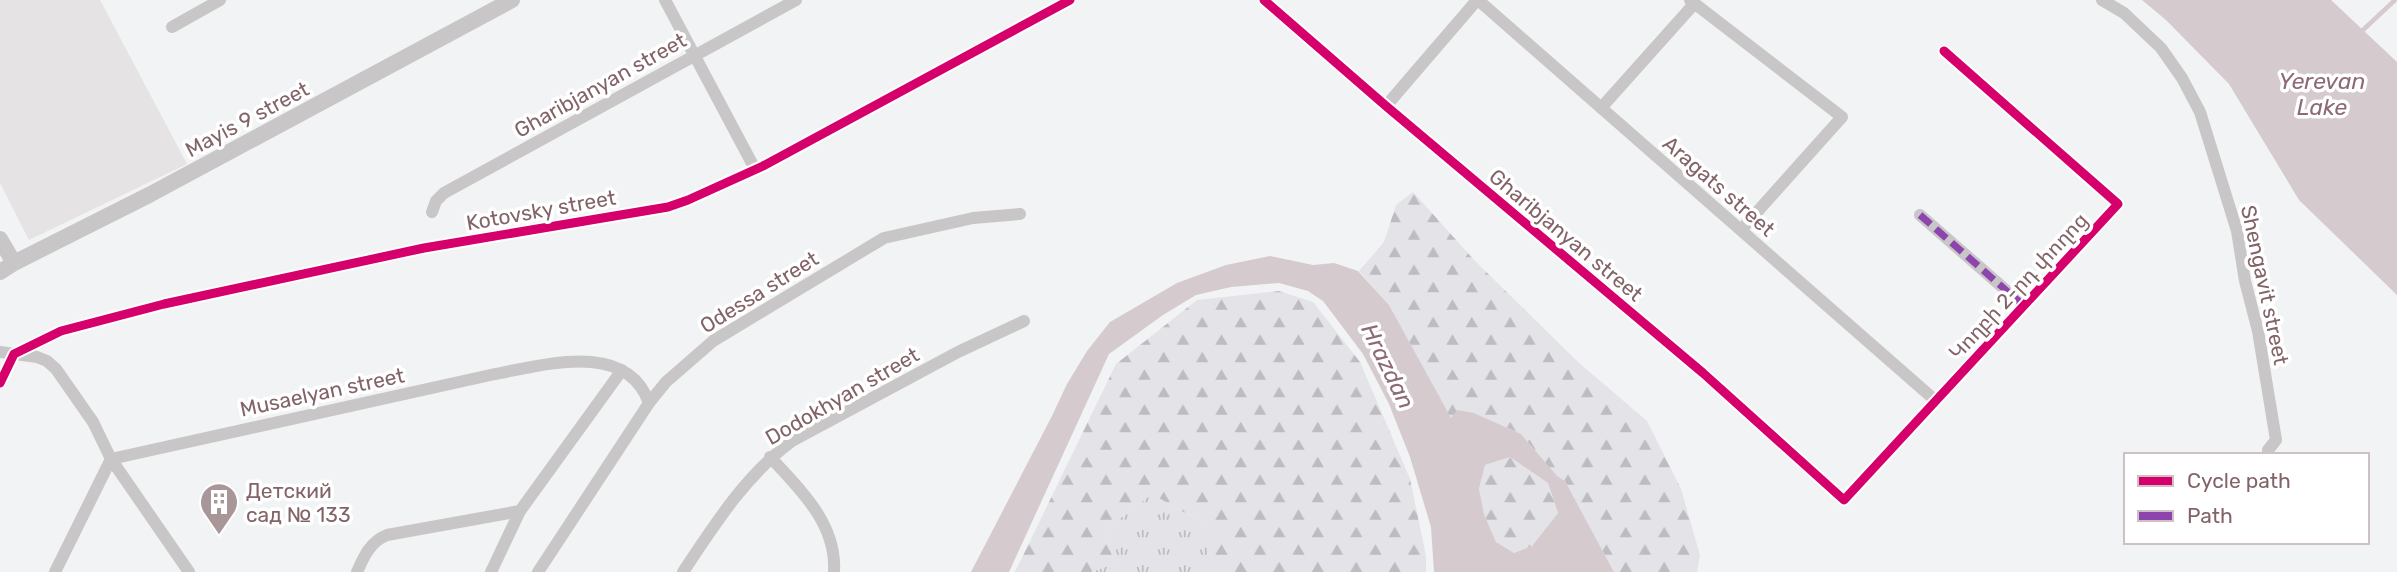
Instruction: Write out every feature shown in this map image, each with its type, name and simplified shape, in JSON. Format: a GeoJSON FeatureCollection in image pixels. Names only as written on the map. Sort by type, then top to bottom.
{"type":"FeatureCollection","features":[{"type":"Feature","properties":{"kind":"street"},"geometry":{"type":"LineString","coordinates":[[172,27],[220,0]]}},
{"type":"Feature","properties":{"kind":"street","name":"Mayis 9 street"},"geometry":{"type":"LineString","coordinates":[[7,268],[512,0]]}},
{"type":"Feature","properties":{"kind":"street"},"geometry":{"type":"LineString","coordinates":[[665,0],[755,169]]}},
{"type":"Feature","properties":{"kind":"street","name":"Gharibjanyan street"},"geometry":{"type":"LineString","coordinates":[[432,212],[436,201],[444,193],[796,0]]}},
{"type":"Feature","properties":{"kind":"street","name":"Kotovsky street"},"geometry":{"type":"LineString","coordinates":[[14,354],[61,331],[164,304],[424,248],[668,207],[755,169],[1070,0]]}},
{"type":"Feature","properties":{"kind":"street","name":"Gharibjanyan street"},"geometry":{"type":"LineString","coordinates":[[1264,0],[1385,106],[1703,373],[1844,500]]}},
{"type":"Feature","properties":{"kind":"street"},"geometry":{"type":"LineString","coordinates":[[1385,106],[1477,0]]}},
{"type":"Feature","properties":{"kind":"street","name":"Aragats street"},"geometry":{"type":"LineString","coordinates":[[1477,0],[1936,401]]}},
{"type":"Feature","properties":{"kind":"street","name":"Shengavit street"},"geometry":{"type":"LineString","coordinates":[[2102,0],[2124,13],[2161,48],[2182,78],[2200,113],[2237,231],[2245,281],[2258,331],[2276,440],[2268,450]]}},
{"type":"Feature","properties":{"kind":"street"},"geometry":{"type":"LineString","coordinates":[[1601,108],[1692,2],[1842,117],[1741,230]]}},
{"type":"Feature","properties":{"kind":"street","name":"Կողբի 2-րդ փողոց"},"geometry":{"type":"LineString","coordinates":[[1844,500],[2118,204],[1944,51]]}},
{"type":"Feature","properties":{"kind":"street","name":"Odessa street"},"geometry":{"type":"LineString","coordinates":[[538,572],[649,403],[666,382],[713,341],[884,238],[973,218],[1020,214]]}},
{"type":"Feature","properties":{"kind":"street"},"geometry":{"type":"LineString","coordinates":[[1920,215],[2024,306]]}},
{"type":"Feature","properties":{"kind":"street"},"geometry":{"type":"LineString","coordinates":[[0,239],[7,268]]}},
{"type":"Feature","properties":{"kind":"street","name":"Dodokhyan street"},"geometry":{"type":"LineString","coordinates":[[683,572],[730,501],[771,453],[958,352],[1024,321]]}},
{"type":"Feature","properties":{"kind":"street"},"geometry":{"type":"LineString","coordinates":[[0,352],[47,361],[56,369],[93,422],[111,459],[189,572]]}},
{"type":"Feature","properties":{"kind":"street"},"geometry":{"type":"LineString","coordinates":[[0,383],[14,354]]}},
{"type":"Feature","properties":{"kind":"street","name":"Musaelyan street"},"geometry":{"type":"LineString","coordinates":[[111,459],[559,362],[589,362],[622,370]]}},
{"type":"Feature","properties":{"kind":"street"},"geometry":{"type":"LineString","coordinates":[[491,572],[520,511],[622,370],[639,382],[649,403]]}},
{"type":"Feature","properties":{"kind":"street"},"geometry":{"type":"LineString","coordinates":[[771,453],[806,494],[818,514],[830,541],[834,572]]}},
{"type":"Feature","properties":{"kind":"street"},"geometry":{"type":"LineString","coordinates":[[55,572],[111,459]]}},
{"type":"Feature","properties":{"kind":"street"},"geometry":{"type":"LineString","coordinates":[[356,572],[372,546],[387,535],[520,511]]}},
{"type":"Feature","properties":{"kind":"shaded area"},"geometry":{"type":"Polygon","coordinates":[[[0,0],[100,0],[187,164],[29,240],[0,183],[0,0]]]}},
{"type":"Feature","properties":{"kind":"green space"},"geometry":{"type":"Polygon","coordinates":[[[1413,192],[1475,261],[1578,362],[1647,421],[1681,489],[1700,555],[1697,572],[1614,572],[1565,481],[1557,477],[1521,434],[1474,413],[1451,419],[1389,305],[1359,271],[1384,242],[1396,205],[1413,192]]]}},
{"type":"Feature","properties":{"kind":"green space"},"geometry":{"type":"Polygon","coordinates":[[[1279,291],[1313,302],[1360,362],[1410,479],[1426,556],[1426,572],[1208,572],[1208,526],[1152,494],[1106,529],[1114,564],[1091,572],[1015,572],[1116,364],[1197,300],[1279,291]]]}},
{"type":"Feature","properties":{"kind":"green space"},"geometry":{"type":"Polygon","coordinates":[[[1510,457],[1548,483],[1558,513],[1532,546],[1514,553],[1496,542],[1484,514],[1479,490],[1485,465],[1510,457]]]}},
{"type":"Feature","properties":{"kind":"green space"},"geometry":{"type":"Polygon","coordinates":[[[1152,494],[1208,526],[1208,572],[1091,572],[1114,564],[1106,529],[1152,494]]]}},
{"type":"Feature","properties":{"kind":"water","name":"Yerevan Lake"},"geometry":{"type":"Polygon","coordinates":[[[2142,0],[2331,0],[2397,62],[2397,295],[2299,200],[2229,84],[2166,20],[2142,0]]]}},
{"type":"Feature","properties":{"kind":"water","name":"Hrazdan"},"geometry":{"type":"Polygon","coordinates":[[[1270,256],[1313,265],[1334,263],[1358,271],[1389,305],[1451,418],[1457,410],[1474,413],[1521,434],[1557,476],[1565,481],[1614,572],[1434,572],[1431,527],[1410,457],[1389,404],[1363,354],[1323,301],[1308,291],[1279,283],[1231,287],[1196,295],[1109,354],[1009,572],[971,572],[1067,384],[1087,351],[1110,322],[1177,283],[1226,265],[1270,256]],[[1510,457],[1485,465],[1479,489],[1484,514],[1496,542],[1514,553],[1532,546],[1558,513],[1548,483],[1510,457]]]}},
{"type":"Feature","properties":{"kind":"waterway"},"geometry":{"type":"LineString","coordinates":[[2363,30],[2395,0]]}},
{"type":"Feature","properties":{"kind":"marked path"},"geometry":{"type":"LineString","coordinates":[[1920,215],[2024,306]]}},
{"type":"Feature","properties":{"kind":"cycle path"},"geometry":{"type":"LineString","coordinates":[[0,383],[14,354],[61,331],[164,304],[424,248],[668,207],[688,200],[763,166],[1070,0]]}},
{"type":"Feature","properties":{"kind":"cycle path"},"geometry":{"type":"LineString","coordinates":[[1264,0],[1703,373],[1844,500],[2118,204],[1944,51]]}},
{"type":"Feature","properties":{"kind":"place","name":"Детский сад № 133"},"geometry":{"type":"Point","coordinates":[219,536]}}]}
